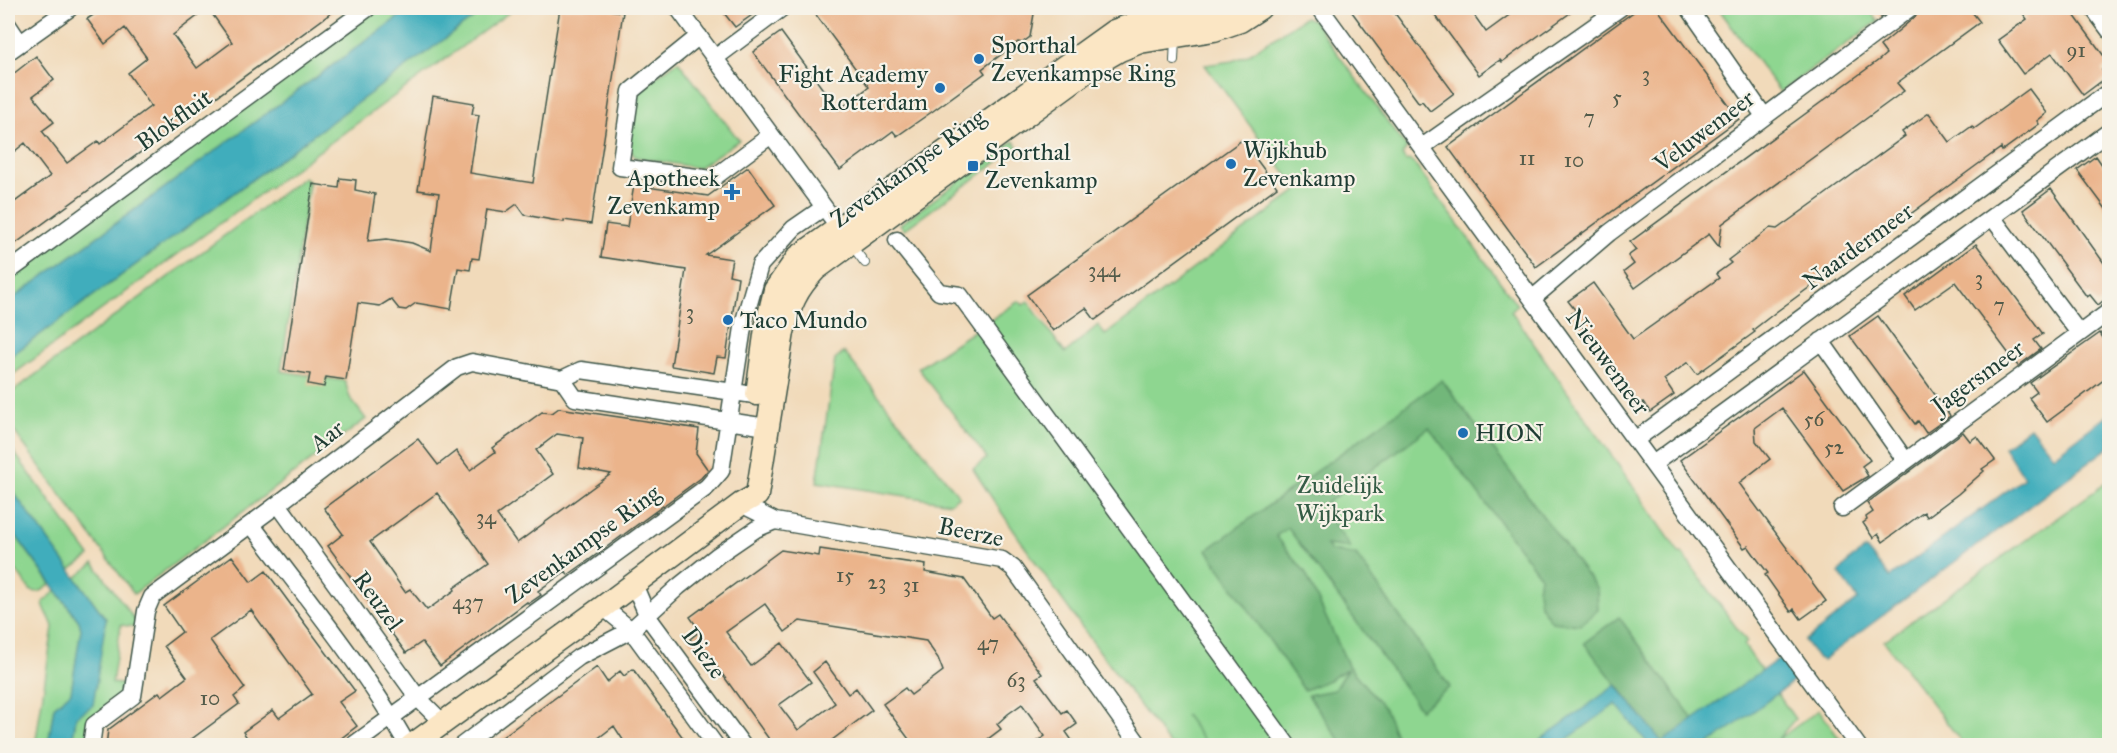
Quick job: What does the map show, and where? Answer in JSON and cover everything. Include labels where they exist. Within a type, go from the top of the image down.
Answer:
[{"type":"main road","name":"Zevenkampse Ring","points":[[741,504],[765,397],[766,328],[775,290],[798,257],[844,235],[1114,31],[1139,22],[1173,21],[1226,8]]},
{"type":"main road","name":"Zevenkampse Ring","points":[[1173,21],[1214,30],[1240,21],[1260,8]]},
{"type":"main road","points":[[409,746],[603,607],[741,504]]},
{"type":"street","points":[[8,25],[14,48],[70,8]]},
{"type":"street","name":"Blokfluit","points":[[8,272],[368,8]]},
{"type":"street","points":[[678,8],[844,235]]},
{"type":"street","points":[[715,58],[782,8]]},
{"type":"street","name":"Nieuwemeer","points":[[1320,8],[1858,746]]},
{"type":"street","points":[[1422,147],[1620,8]]},
{"type":"street","points":[[1689,8],[1764,116]]},
{"type":"street","name":"Veluwemeer","points":[[1532,299],[1609,233],[1910,8]]},
{"type":"street","points":[[2093,8],[2109,31]]},
{"type":"street","points":[[699,36],[631,91],[620,167],[712,179],[771,135]]},
{"type":"street","name":"Naardermeer","points":[[1635,440],[2109,91]]},
{"type":"street","points":[[1653,464],[2109,131]]},
{"type":"street","name":"Zevenkampse Ring","points":[[352,746],[707,487],[721,471],[744,321],[760,265],[794,228],[823,208]]},
{"type":"street","points":[[1992,217],[2079,333]]},
{"type":"street","points":[[897,240],[939,292],[960,295],[1288,746]]},
{"type":"street","name":"Jagersmeer","points":[[1842,508],[2109,311]]},
{"type":"street","points":[[1821,341],[1905,460]]},
{"type":"street","name":"Aar","points":[[91,746],[94,725],[133,696],[146,611],[152,597],[457,367],[472,362],[562,379],[581,370],[765,397]]},
{"type":"street","points":[[562,379],[575,398],[760,426]]},
{"type":"street","name":"Reuzel","points":[[278,504],[418,698],[442,723]]},
{"type":"street","name":"Beerze","points":[[741,504],[775,521],[1002,560],[1013,568],[1140,746]]},
{"type":"street","points":[[461,746],[579,657],[631,630],[648,617],[678,587],[718,555],[756,529],[775,521]]},
{"type":"street","points":[[251,524],[326,624],[392,717],[409,746]]},
{"type":"street","name":"Dieze","points":[[634,584],[648,617],[742,746]]},
{"type":"street","name":"Dieze","points":[[603,607],[631,630],[716,746]]},
{"type":"lane","points":[[1173,21],[1174,61]]},
{"type":"lane","points":[[844,235],[864,263]]},
{"type":"green space","points":[[377,8],[411,8],[8,302],[8,278]]},
{"type":"green space","points":[[487,8],[515,8],[8,378],[8,358]]},
{"type":"green space","points":[[1718,8],[1868,8],[1878,21],[1780,92]]},
{"type":"green space","name":"Zuidelijk Wijkpark","points":[[1305,17],[1313,20],[1407,148],[1402,155],[1406,161],[1409,160],[1415,165],[1517,305],[1511,311],[1680,554],[1682,553],[1747,642],[1744,645],[1795,719],[1777,740],[1819,710],[1844,745],[1208,746],[1185,715],[1207,745],[1170,745],[1093,643],[973,469],[987,458],[918,368],[1019,301],[1023,305],[1028,301],[1065,353],[1098,325],[1105,335],[1298,190],[1205,65],[1232,61],[1246,56]]},
{"type":"green space","points":[[678,61],[739,140],[698,168],[635,157],[627,144],[636,91]]},
{"type":"green space","points":[[1014,141],[1018,147],[904,230],[900,224]]},
{"type":"green space","points":[[304,177],[309,183],[281,371],[345,381],[350,398],[366,419],[134,594],[8,423],[8,395]]},
{"type":"green space","points":[[844,352],[959,496],[950,503],[817,482],[835,360]]},
{"type":"green space","points":[[1442,380],[1597,589],[1598,610],[1580,625],[1552,622],[1540,605],[1538,590],[1540,576],[1429,428],[1324,505],[1328,516],[1351,548],[1326,545],[1331,551],[1356,555],[1450,687],[1420,709],[1288,528],[1276,536],[1305,572],[1349,667],[1385,709],[1400,745],[1343,745],[1308,695],[1334,690],[1347,669],[1329,680],[1304,690],[1207,550]]},
{"type":"green space","points":[[8,444],[90,556],[70,570],[8,485]]},
{"type":"green space","points":[[2109,481],[2109,745],[1964,745],[1884,641]]},
{"type":"green space","points":[[8,525],[51,584],[41,591],[30,590],[8,559]]},
{"type":"green space","points":[[94,563],[137,623],[136,627],[121,625],[112,683],[129,685],[128,691],[84,745],[72,746],[76,717],[106,619],[76,578]]},
{"type":"green space","points":[[56,591],[79,621],[81,629],[71,693],[54,707],[48,745],[35,746],[53,627],[43,602]]},
{"type":"green space","points":[[1619,617],[1694,720],[1662,743],[1584,643]]},
{"type":"water","points":[[411,8],[487,8],[8,358],[8,302]]},
{"type":"water","points":[[2109,414],[2109,447],[1823,660],[1817,658],[1805,641],[1858,599],[1839,573],[1851,559],[1866,549],[1890,577],[2024,478],[2004,447],[2030,427],[2053,456]]},
{"type":"water","points":[[8,485],[106,619],[93,705],[76,717],[72,745],[48,745],[54,707],[71,692],[81,629],[79,621],[8,525]]},
{"type":"water","points":[[1781,657],[1794,674],[1794,681],[1708,745],[1649,745],[1616,704],[1559,745],[1533,745],[1616,685],[1662,742]]},
{"type":"building","points":[[104,8],[208,8],[338,8],[8,249],[8,207],[50,176],[25,143],[15,151],[8,140],[8,78],[36,56],[54,80],[33,96],[54,122],[42,131],[67,163],[98,141],[100,144],[151,106],[128,73],[147,58],[125,28],[105,44],[87,19]],"holes":[[[208,8],[232,42],[197,68],[173,35]]]},
{"type":"building","points":[[560,8],[595,8],[623,12],[591,224],[525,215],[517,204],[506,212],[487,209],[479,259],[472,258],[470,270],[458,268],[451,309],[416,303],[406,310],[399,309],[391,299],[380,306],[358,303],[346,380],[326,377],[324,387],[308,384],[310,374],[284,370],[313,184],[339,188],[340,178],[356,180],[355,190],[375,194],[368,241],[387,239],[412,243],[431,251],[439,193],[418,190],[433,96],[474,103],[472,114],[479,115],[470,173],[533,183]]},
{"type":"building","points":[[720,8],[762,8],[735,27]]},
{"type":"building","points":[[811,8],[1035,8],[1030,37],[1022,43],[1018,42],[982,69],[985,73],[933,111],[897,136],[893,131],[840,170],[753,52],[781,32],[838,110],[869,87]]},
{"type":"building","points":[[1349,8],[1391,8],[1454,93],[1430,111],[1422,101],[1419,103]]},
{"type":"building","points":[[1430,8],[1469,8],[1486,32],[1519,8],[1577,8],[1502,62],[1500,60],[1479,75]]},
{"type":"building","points":[[1639,8],[1657,8],[1739,119],[1536,267],[1448,147]]},
{"type":"building","points":[[1874,8],[1893,8],[1881,17]]},
{"type":"building","points":[[1920,8],[1969,8],[1980,22],[1897,83],[1904,91],[1722,224],[1719,247],[1709,234],[1635,288],[1624,272],[1634,264],[1628,256],[1636,250],[1630,242],[1879,60],[1886,54],[1880,46],[1916,16]]},
{"type":"building","points":[[2019,8],[2069,8],[2109,63],[2102,70],[2107,77],[2083,95],[2052,53],[2023,74],[1998,40],[2027,19]]},
{"type":"building","points":[[2029,89],[2047,113],[2037,121],[2039,124],[2002,151],[2001,148],[1890,229],[1888,225],[1861,245],[1863,248],[1697,374],[1688,362],[1664,380],[1674,395],[1650,412],[1643,402],[1639,404],[1572,313],[1576,311],[1568,301],[1593,283],[1633,339],[1719,278],[1716,274],[1731,263],[1728,260],[1770,228],[1777,229],[1823,196],[1905,136],[1902,132],[1929,113],[1950,142],[1972,126],[1974,129]]},
{"type":"building","points":[[1242,140],[1277,187],[1095,320],[1086,308],[1053,331],[1027,295]]},
{"type":"building","points":[[2096,156],[2109,175],[2109,213],[2077,170]]},
{"type":"building","points":[[748,167],[775,205],[706,255],[732,259],[729,275],[738,277],[726,358],[717,357],[714,373],[671,366],[686,270],[601,257],[606,224],[627,227],[634,185],[708,196]]},
{"type":"building","points":[[2051,189],[2109,270],[2109,296],[2098,305],[2090,295],[2087,297],[2023,210]]},
{"type":"building","points":[[1976,244],[2043,334],[2034,340],[2041,349],[2018,366],[1955,282],[1915,310],[1905,296]]},
{"type":"building","points":[[1878,316],[1950,416],[1926,433],[1918,421],[1915,424],[1850,336]]},
{"type":"building","points":[[2100,333],[2109,347],[2109,376],[2047,422],[2029,398],[2037,392],[2030,383]]},
{"type":"building","points":[[1804,370],[1870,460],[1862,466],[1868,476],[1843,491],[1782,408],[1755,428],[1756,441],[1770,459],[1739,483],[1826,601],[1801,619],[1794,609],[1791,612],[1765,575],[1768,573],[1748,546],[1744,548],[1680,460]]},
{"type":"building","points":[[559,408],[699,429],[696,453],[708,470],[701,478],[568,575],[566,571],[538,591],[541,595],[528,604],[527,602],[440,666],[422,642],[406,653],[328,546],[343,534],[324,508],[418,439],[438,465],[456,451],[470,470],[495,452],[492,448],[542,412],[552,413]],"holes":[[[557,434],[583,438],[579,468],[611,474],[517,543],[497,515],[553,474],[536,450]],[[437,493],[488,564],[427,610],[410,589],[405,592],[370,542]]]},
{"type":"building","points":[[1963,432],[1970,441],[1977,436],[1995,460],[1982,469],[1984,471],[1958,494],[1927,517],[1924,512],[1883,542],[1878,534],[1873,538],[1863,523],[1867,520],[1866,517],[1873,512],[1867,503]]},
{"type":"building","points":[[820,549],[926,565],[925,572],[964,579],[992,618],[998,614],[1042,674],[1036,678],[1062,713],[1067,710],[1077,724],[1066,732],[1076,746],[1031,746],[1045,736],[1022,704],[997,724],[1001,729],[988,739],[993,746],[914,746],[883,704],[905,688],[911,695],[943,671],[938,658],[926,641],[800,621],[785,632],[765,604],[726,632],[751,666],[782,643],[811,682],[779,705],[798,730],[835,703],[813,672],[825,662],[848,694],[856,688],[872,710],[824,746],[774,746],[704,649],[700,653],[690,639],[700,631],[690,617],[781,550],[819,556]]},
{"type":"building","points":[[232,556],[251,582],[266,571],[355,691],[339,702],[357,726],[331,746],[253,746],[243,732],[273,710],[279,718],[312,694],[251,610],[210,640],[245,688],[234,697],[239,704],[182,746],[106,746],[108,730],[159,692],[162,696],[187,677],[164,646],[182,632],[164,606]]},
{"type":"building","points":[[597,667],[607,682],[620,671],[624,676],[633,669],[689,746],[627,746],[614,726],[588,746],[490,746]]},
{"type":"place","name":"Sporthal Zevenkampse Ring","points":[[979,59]]},
{"type":"place","name":"Fight Academy Rotterdam","points":[[940,88]]},
{"type":"place","name":"Wijkhub Zevenkamp","points":[[1231,164]]},
{"type":"place","name":"Sporthal Zevenkamp","points":[[973,166]]},
{"type":"place","name":"Apotheek Zevenkamp","points":[[732,192]]},
{"type":"place","name":"Taco Mundo","points":[[728,320]]},
{"type":"place","name":"HION","points":[[1463,433]]}]
